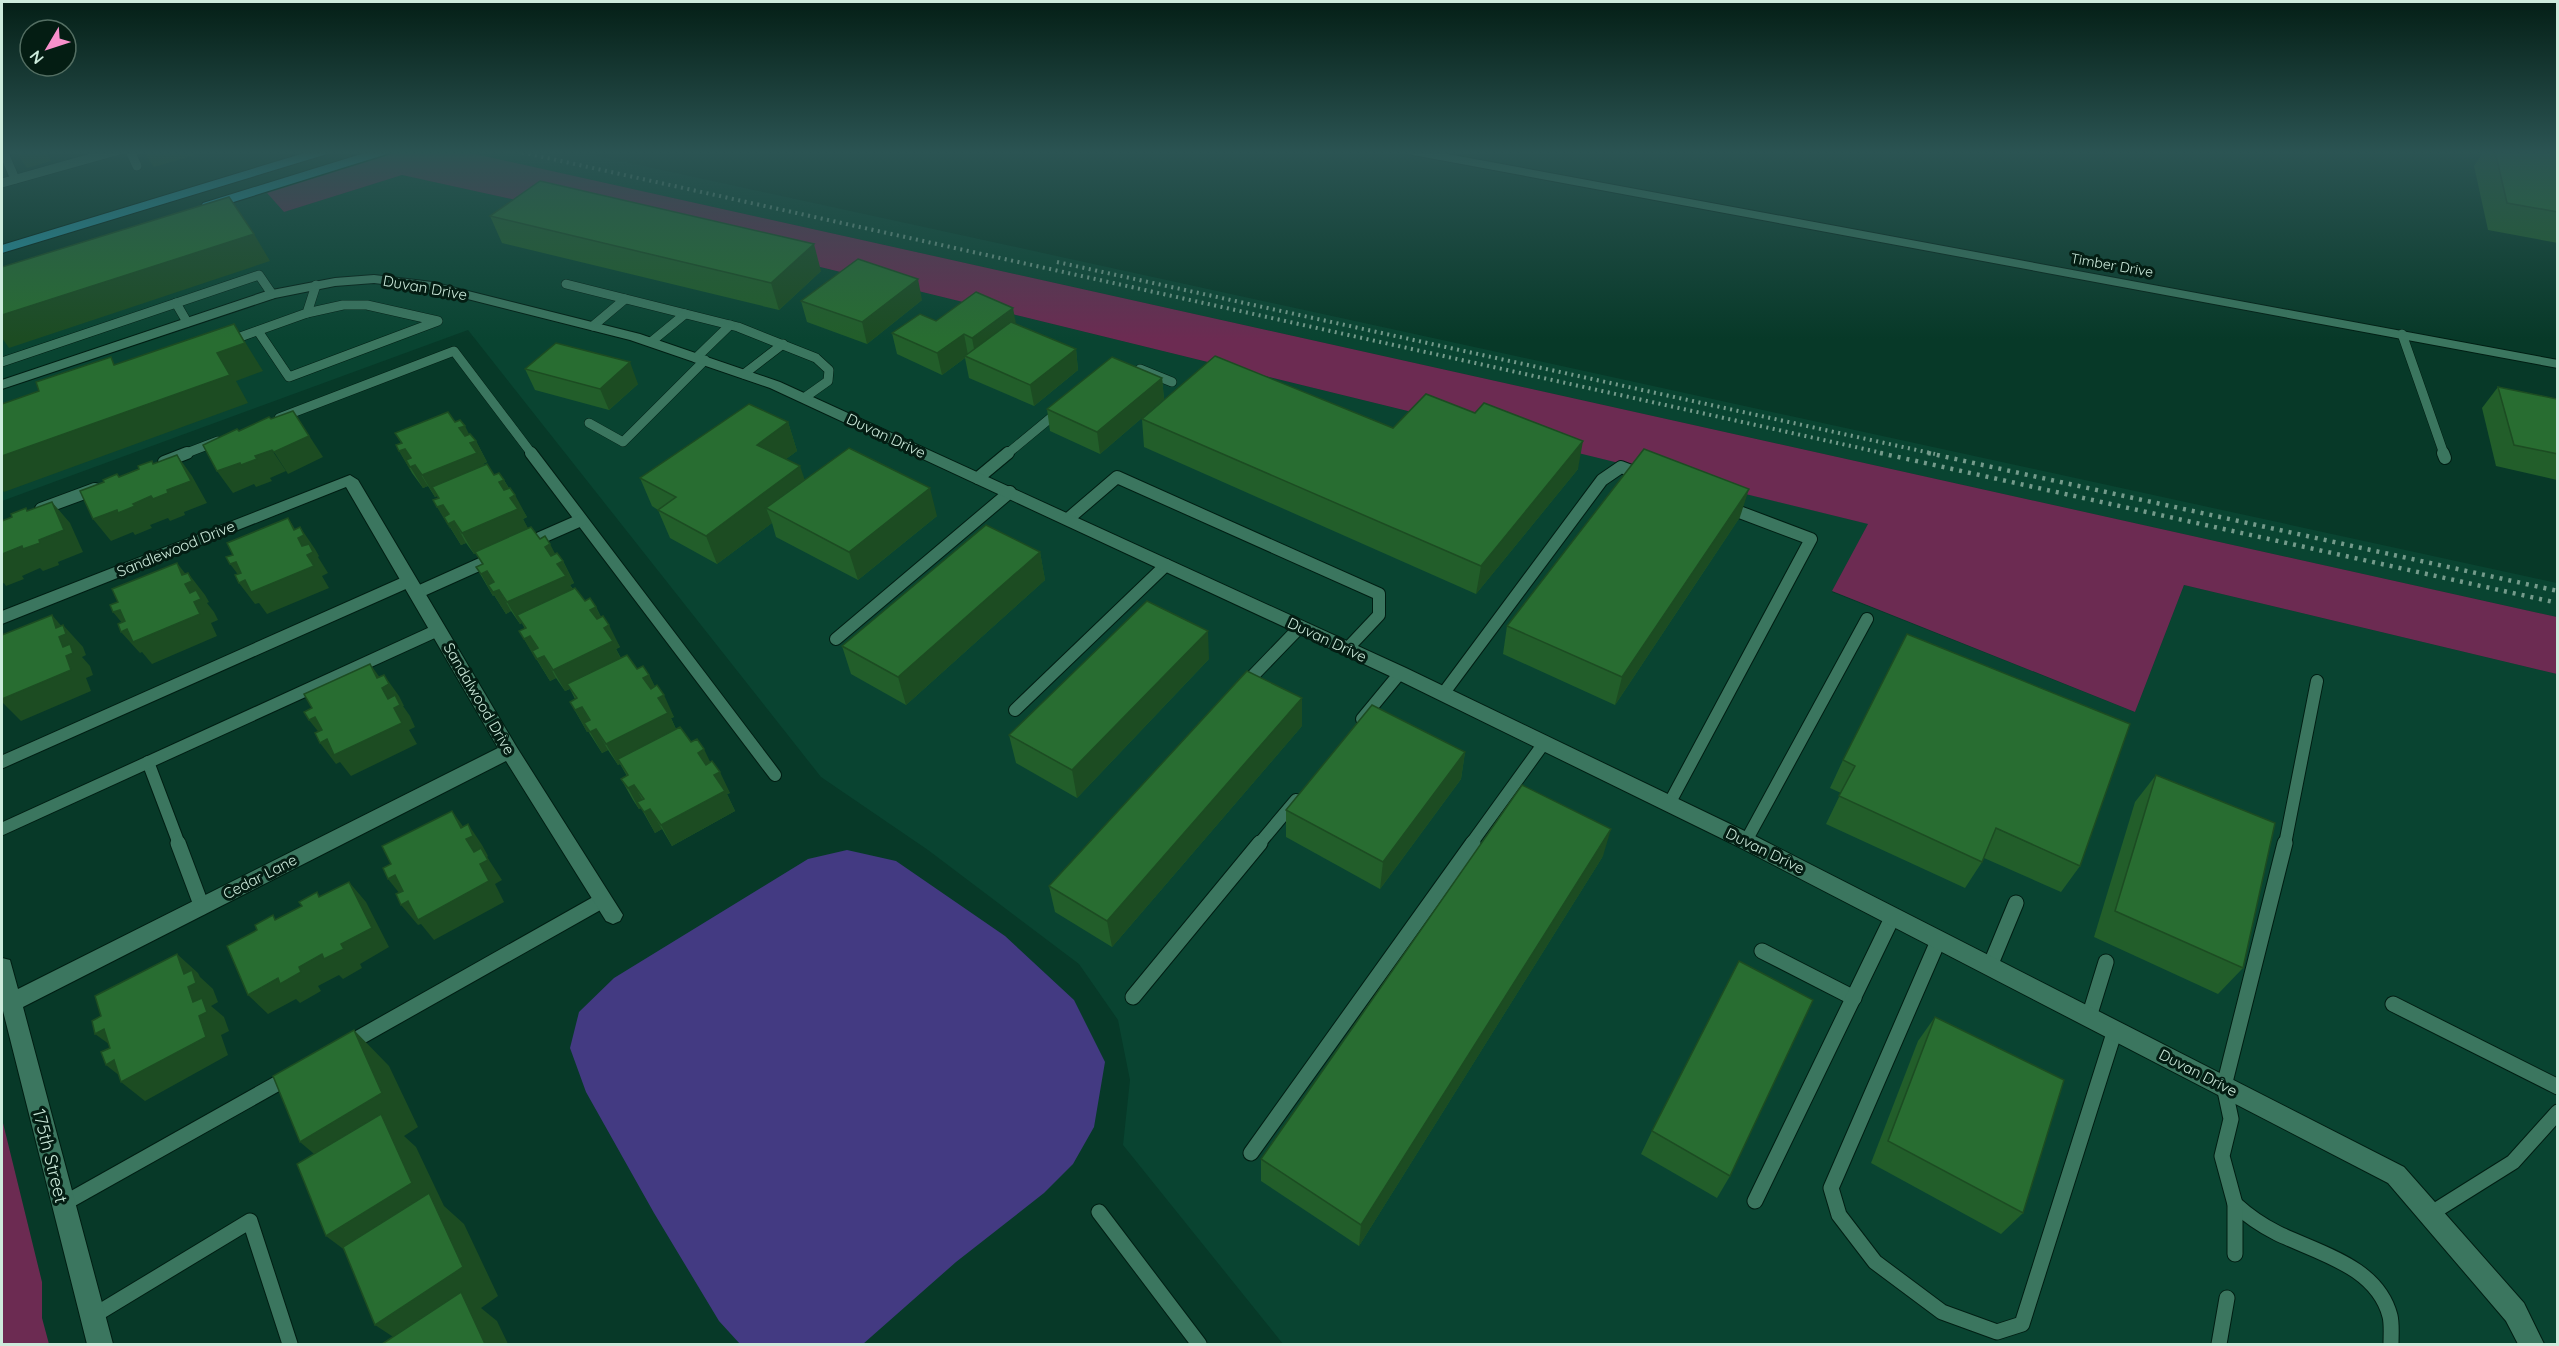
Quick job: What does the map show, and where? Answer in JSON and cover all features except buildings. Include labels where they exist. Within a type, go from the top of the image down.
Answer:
[{"type":"main road","points":[[2,249],[117,214]]},
{"type":"street","name":"Timber Drive","points":[[1752,214],[2558,364]]},
{"type":"street","name":"Duvan Drive","points":[[2,385],[272,294],[316,285],[374,279],[432,286],[593,326],[651,342],[744,374],[804,398],[1400,673],[1746,841],[2396,1175],[2515,1312],[2531,1344]]},
{"type":"street","name":"Sandalwood Drive","points":[[350,480],[509,752],[608,907]]},
{"type":"street","name":"Sandlewood Drive","points":[[2,618],[350,480]]},
{"type":"street","name":"Cedar Lane","points":[[11,1003],[509,752]]},
{"type":"street","name":"175th Street","points":[[2,967],[100,1344]]},
{"type":"lane","points":[[2,362],[259,275],[272,294]]},
{"type":"lane","points":[[566,284],[730,325],[816,358],[829,370],[828,381],[804,398]]},
{"type":"lane","points":[[307,314],[316,285]]},
{"type":"lane","points":[[593,326],[625,299]]},
{"type":"lane","points":[[176,303],[187,322]]},
{"type":"lane","points":[[213,347],[258,331],[307,314],[343,305],[367,305],[438,321],[289,377],[258,331]]},
{"type":"lane","points":[[651,342],[685,314]]},
{"type":"lane","points":[[589,423],[624,442],[730,325]]},
{"type":"lane","points":[[2402,334],[2445,458]]},
{"type":"lane","points":[[744,374],[783,344]]},
{"type":"lane","points":[[266,423],[454,351],[775,775]]},
{"type":"lane","points":[[1133,366],[1172,382]]},
{"type":"lane","points":[[978,478],[1070,403]]},
{"type":"lane","points":[[156,465],[233,436]]},
{"type":"lane","points":[[1443,694],[1602,480],[1621,467],[1655,480]]},
{"type":"lane","points":[[1068,519],[1117,477],[1379,594],[1379,615],[1347,650]]},
{"type":"lane","points":[[35,512],[101,486]]},
{"type":"lane","points":[[836,639],[1010,492]]},
{"type":"lane","points":[[1669,804],[1811,539],[1711,501]]},
{"type":"lane","points":[[2,762],[412,587],[581,520]]},
{"type":"lane","points":[[1015,710],[1166,565]]},
{"type":"lane","points":[[1746,841],[1867,619]]},
{"type":"lane","points":[[1237,692],[1300,627]]},
{"type":"lane","points":[[2,829],[438,630]]},
{"type":"lane","points":[[1351,733],[1400,673]]},
{"type":"lane","points":[[2235,1254],[2235,1204],[2222,1156],[2231,1119],[2224,1086],[2278,879],[2308,744],[2318,681]]},
{"type":"lane","points":[[1251,1153],[1544,743]]},
{"type":"lane","points":[[148,762],[202,907]]},
{"type":"lane","points":[[1133,997],[1307,786]]},
{"type":"lane","points":[[1990,966],[2016,903]]},
{"type":"lane","points":[[333,1052],[608,907]]},
{"type":"lane","points":[[1755,1201],[1893,916]]},
{"type":"lane","points":[[1939,939],[1831,1188],[1839,1215],[1875,1262],[1942,1311],[1997,1332],[2022,1324],[2115,1030]]},
{"type":"lane","points":[[1762,951],[1854,998]]},
{"type":"lane","points":[[2089,1017],[2106,962]]},
{"type":"lane","points":[[2393,1004],[2558,1087]]},
{"type":"lane","points":[[63,1204],[302,1070]]},
{"type":"lane","points":[[2430,1214],[2513,1162],[2558,1112]]},
{"type":"lane","points":[[2235,1204],[2257,1222],[2347,1264],[2380,1291],[2394,1327],[2391,1344]]},
{"type":"lane","points":[[1099,1212],[1199,1344]]},
{"type":"lane","points":[[93,1316],[250,1221],[290,1344]]},
{"type":"lane","points":[[2219,1344],[2227,1298]]},
{"type":"shaded area","points":[[200,214],[579,214],[812,265],[1869,524],[1832,592],[2135,712],[2184,585],[2557,674],[2557,1344],[1283,1344],[1123,1145],[1130,1080],[1118,1020],[1079,964],[928,850],[821,777],[468,330],[2,501],[2,275]]},
{"type":"shaded area","points":[[579,214],[744,214],[2557,617],[2557,674],[2184,585],[2135,712],[1832,591],[1868,524],[812,265]]},
{"type":"shaded area","points":[[744,214],[863,214],[2557,583],[2557,617]]},
{"type":"shaded area","points":[[847,850],[896,861],[1005,936],[1074,1000],[1105,1062],[1094,1127],[1073,1164],[1044,1193],[956,1262],[863,1344],[740,1344],[719,1321],[654,1213],[586,1092],[570,1048],[579,1012],[614,978],[808,859]]},
{"type":"shaded area","points":[[2,1119],[42,1282],[42,1318],[49,1344],[2,1344]]},
{"type":"railway","points":[[800,214],[1887,454]]},
{"type":"railway","points":[[1057,262],[1935,454]]},
{"type":"railway","points":[[1880,453],[2558,603]]},
{"type":"railway","points":[[1928,453],[2558,591]]}]
